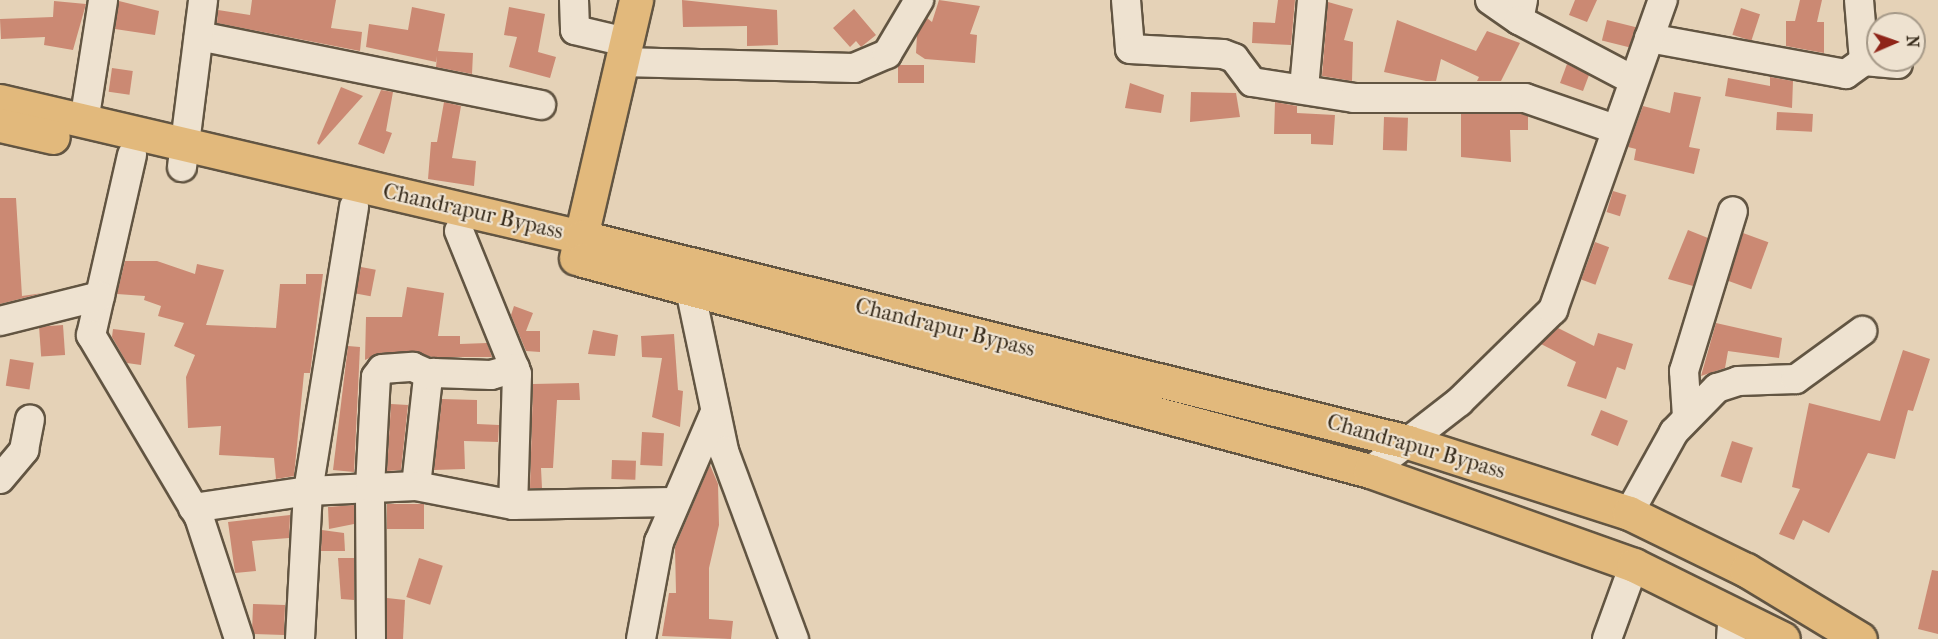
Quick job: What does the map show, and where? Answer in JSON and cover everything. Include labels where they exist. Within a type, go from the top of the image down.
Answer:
[{"type":"main road","points":[[579,248],[636,0]]},
{"type":"main road","name":"Chandrapur Bypass","points":[[0,101],[84,122],[184,157],[354,207],[459,231],[579,248],[690,289],[1370,471],[1634,565],[1732,626],[1783,639]]},
{"type":"main road","name":"Chandrapur Bypass","points":[[0,125],[132,155],[184,157],[1408,442],[1629,513],[1746,570],[1860,639]]},
{"type":"street","points":[[84,122],[103,0]]},
{"type":"street","points":[[184,157],[203,0]]},
{"type":"street","points":[[572,0],[575,30],[624,52],[854,68],[887,54],[919,0]]},
{"type":"street","points":[[1126,0],[1130,49],[1223,54],[1233,58],[1252,82],[1304,87],[1354,98],[1525,98],[1615,129]]},
{"type":"street","points":[[1304,87],[1312,0]]},
{"type":"street","points":[[1490,0],[1521,10],[1633,80]]},
{"type":"street","points":[[1370,471],[1459,402],[1553,310],[1615,129],[1663,0]]},
{"type":"street","points":[[1649,38],[1846,74],[1864,61],[1859,0]]},
{"type":"street","points":[[199,36],[541,105]]},
{"type":"street","points":[[132,155],[92,335],[193,508],[239,639]]},
{"type":"street","points":[[300,639],[308,491],[354,207]]},
{"type":"street","points":[[1687,417],[1684,371],[1733,211]]},
{"type":"street","points":[[459,231],[515,368],[513,505]]},
{"type":"street","points":[[690,289],[724,451],[794,639]]},
{"type":"street","points":[[0,321],[100,296]]},
{"type":"street","points":[[1629,513],[1687,417],[1726,383],[1782,381],[1810,373],[1862,331]]},
{"type":"street","points":[[371,639],[370,488],[379,371],[413,368],[431,375],[492,375],[515,368]]},
{"type":"street","points":[[416,486],[431,375]]},
{"type":"street","points":[[641,639],[656,552],[672,502],[715,412]]},
{"type":"street","points":[[0,479],[24,450],[30,420]]},
{"type":"street","points":[[193,508],[308,491],[416,486],[513,505],[672,502]]},
{"type":"street","points":[[1607,639],[1634,565]]},
{"type":"building","points":[[252,0],[336,0],[331,28],[362,32],[360,51],[217,23],[218,10],[250,15]]},
{"type":"building","points":[[682,0],[777,10],[778,45],[747,46],[747,26],[683,27]]},
{"type":"building","points":[[939,0],[980,6],[970,34],[977,35],[975,63],[925,59],[916,53],[917,35],[927,18],[932,22]]},
{"type":"building","points":[[1278,0],[1295,0],[1291,45],[1252,43],[1253,22],[1275,23]]},
{"type":"building","points":[[1575,0],[1597,0],[1587,22],[1569,15]]},
{"type":"building","points":[[1800,0],[1822,0],[1817,22],[1824,22],[1824,53],[1786,46],[1786,21],[1795,21]]},
{"type":"building","points":[[54,1],[86,4],[73,50],[44,45],[45,37],[1,39],[0,19],[53,17]]},
{"type":"building","points":[[119,1],[159,11],[155,35],[115,29]]},
{"type":"building","points":[[1328,2],[1353,9],[1344,40],[1353,42],[1352,81],[1322,76]]},
{"type":"building","points":[[412,7],[445,14],[438,51],[473,53],[472,74],[436,67],[437,56],[436,62],[366,47],[369,24],[408,30]]},
{"type":"building","points":[[509,7],[545,14],[538,52],[556,57],[550,78],[509,67],[517,37],[504,35]]},
{"type":"building","points":[[1741,8],[1760,14],[1751,41],[1732,35]]},
{"type":"building","points":[[854,9],[876,35],[861,47],[856,41],[850,47],[833,28]]},
{"type":"building","points":[[1397,20],[1476,51],[1487,31],[1520,43],[1501,81],[1477,81],[1479,77],[1441,59],[1436,81],[1426,81],[1384,72]]},
{"type":"building","points":[[1607,20],[1636,27],[1631,48],[1602,40]]},
{"type":"building","points":[[1567,64],[1589,75],[1583,91],[1560,83]]},
{"type":"building","points":[[898,65],[924,65],[924,83],[898,83]]},
{"type":"building","points":[[112,68],[133,71],[129,95],[109,92]]},
{"type":"building","points":[[1770,77],[1793,81],[1792,108],[1725,96],[1728,78],[1770,86]]},
{"type":"building","points":[[1130,83],[1164,95],[1161,113],[1125,108]]},
{"type":"building","points":[[341,87],[363,96],[319,145],[317,143]]},
{"type":"building","points":[[381,90],[393,92],[386,131],[392,133],[384,154],[358,144]]},
{"type":"building","points":[[1191,92],[1236,93],[1240,117],[1190,122]]},
{"type":"building","points":[[1674,92],[1701,97],[1689,147],[1700,149],[1694,174],[1634,160],[1636,149],[1628,147],[1643,106],[1670,113]]},
{"type":"building","points":[[444,102],[461,106],[452,158],[476,161],[474,186],[428,179],[431,142],[437,142]]},
{"type":"building","points":[[1275,102],[1297,106],[1297,113],[1335,115],[1333,145],[1311,144],[1311,134],[1274,134]]},
{"type":"building","points":[[1777,112],[1813,114],[1812,132],[1776,130]]},
{"type":"building","points":[[1461,114],[1522,114],[1528,116],[1528,130],[1510,130],[1511,162],[1461,157]]},
{"type":"building","points":[[1384,117],[1408,118],[1407,151],[1383,150]]},
{"type":"building","points":[[1613,191],[1626,195],[1620,216],[1607,212]]},
{"type":"building","points":[[0,198],[16,198],[22,296],[43,293],[0,304]]},
{"type":"building","points":[[1688,230],[1708,238],[1693,286],[1668,279]]},
{"type":"building","points":[[1743,233],[1768,242],[1751,289],[1726,280]]},
{"type":"building","points":[[1595,242],[1609,247],[1595,285],[1581,280]]},
{"type":"building","points":[[125,261],[157,261],[195,274],[197,264],[224,270],[206,325],[276,328],[280,284],[306,284],[306,274],[323,274],[310,373],[304,373],[294,476],[276,479],[274,458],[219,455],[221,426],[188,428],[186,377],[195,355],[174,346],[184,323],[158,316],[161,306],[144,300],[145,296],[117,294]]},
{"type":"building","points":[[361,267],[376,270],[371,296],[356,294]]},
{"type":"building","points":[[407,287],[444,293],[438,336],[460,336],[460,344],[487,343],[492,357],[432,357],[412,351],[380,353],[365,360],[366,317],[402,317]]},
{"type":"building","points":[[514,306],[533,313],[526,331],[540,331],[540,352],[526,351],[511,315]]},
{"type":"building","points":[[1716,323],[1782,338],[1779,358],[1728,351],[1725,368],[1701,376]]},
{"type":"building","points":[[63,325],[65,355],[41,357],[39,327]]},
{"type":"building","points":[[1558,328],[1594,346],[1598,333],[1633,344],[1625,370],[1617,367],[1606,399],[1567,386],[1576,362],[1541,344]]},
{"type":"building","points":[[113,329],[145,333],[141,365],[127,363],[112,337]]},
{"type":"building","points":[[593,330],[618,335],[615,356],[588,354]]},
{"type":"building","points":[[674,334],[678,390],[683,391],[680,427],[652,417],[662,358],[642,357],[641,336]]},
{"type":"building","points":[[348,346],[360,347],[354,472],[333,470]]},
{"type":"building","points":[[1903,350],[1930,359],[1913,411],[1908,410],[1895,459],[1868,453],[1829,533],[1803,520],[1794,540],[1779,534],[1800,489],[1792,487],[1809,403],[1880,421]]},
{"type":"building","points":[[10,359],[34,363],[29,389],[6,386]]},
{"type":"building","points":[[579,383],[580,400],[557,400],[553,468],[541,468],[542,488],[530,488],[533,384]]},
{"type":"building","points":[[442,399],[477,400],[477,424],[499,425],[498,442],[464,441],[465,469],[434,470]]},
{"type":"building","points":[[391,404],[408,405],[401,470],[387,471]]},
{"type":"building","points":[[1601,410],[1628,421],[1618,446],[1591,435]]},
{"type":"building","points":[[642,432],[664,433],[662,466],[640,465]]},
{"type":"building","points":[[1732,441],[1753,448],[1741,483],[1721,476]]},
{"type":"building","points":[[612,460],[636,461],[635,480],[611,479]]},
{"type":"building","points":[[710,465],[718,484],[719,525],[709,568],[709,619],[733,621],[731,639],[662,636],[669,593],[676,593],[675,547]]},
{"type":"building","points":[[387,504],[424,504],[424,529],[387,529]]},
{"type":"building","points":[[354,505],[354,524],[329,529],[328,507]]},
{"type":"building","points":[[290,515],[289,538],[252,541],[256,571],[235,573],[228,522]]},
{"type":"building","points":[[322,530],[344,533],[345,551],[321,551]]},
{"type":"building","points":[[338,558],[354,558],[354,600],[341,599]]},
{"type":"building","points":[[419,558],[443,566],[430,605],[406,597]]},
{"type":"building","points":[[1932,570],[1938,571],[1938,634],[1918,629]]},
{"type":"building","points":[[387,598],[405,600],[403,639],[387,639]]},
{"type":"building","points":[[253,604],[285,605],[284,635],[252,634]]}]
